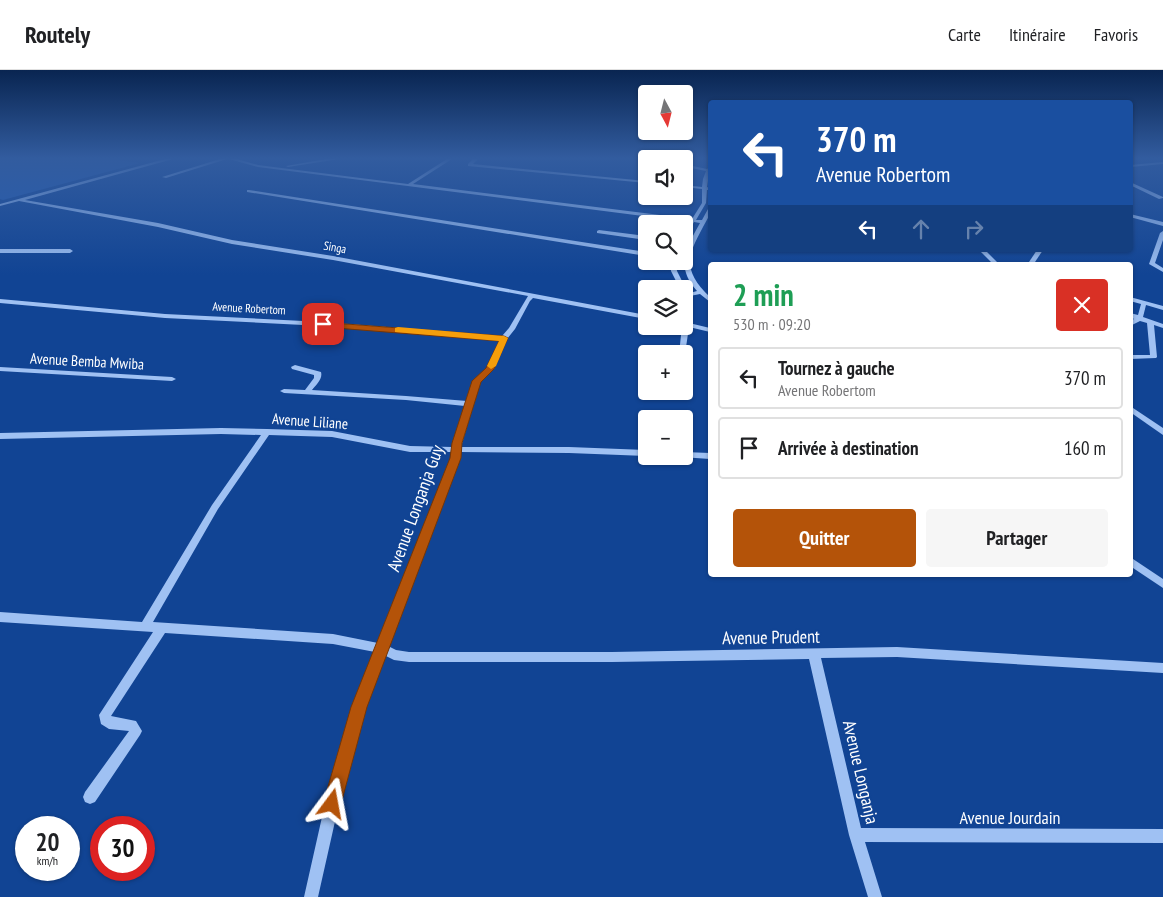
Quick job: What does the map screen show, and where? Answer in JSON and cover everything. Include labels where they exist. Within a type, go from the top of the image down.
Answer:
[{"type":"street","points":[[0,205],[28,198]]},
{"type":"street","points":[[291,198],[638,253]]},
{"type":"street","points":[[511,198],[652,215]]},
{"type":"street","points":[[704,222],[693,220],[705,198]]},
{"type":"street","name":"Singa","points":[[19,200],[158,225],[258,247],[334,258],[638,315]]},
{"type":"street","points":[[693,241],[708,214]]},
{"type":"street","points":[[1133,216],[1163,224]]},
{"type":"street","points":[[1149,220],[1163,218]]},
{"type":"street","points":[[599,232],[638,237]]},
{"type":"street","points":[[1163,233],[1152,264],[1163,270]]},
{"type":"street","points":[[0,251],[70,252]]},
{"type":"street","points":[[984,252],[994,262]]},
{"type":"street","points":[[688,270],[700,292],[708,298]]},
{"type":"street","points":[[693,292],[700,292]]},
{"type":"street","points":[[504,338],[510,333],[520,311],[532,295]]},
{"type":"street","points":[[1133,300],[1163,308]]},
{"type":"street","name":"Avenue Robertom","points":[[0,301],[165,316],[305,323],[504,338]]},
{"type":"street","points":[[1133,322],[1140,318],[1144,303]]},
{"type":"street","points":[[1133,316],[1163,326]]},
{"type":"street","points":[[1133,357],[1154,357],[1155,355],[1150,322]]},
{"type":"street","points":[[693,326],[708,330]]},
{"type":"street","name":"Avenue Longanja Guy","points":[[311,897],[336,786],[359,707],[457,449],[457,443],[476,381],[490,369],[504,338]]},
{"type":"street","points":[[295,367],[318,374],[318,378],[308,391]]},
{"type":"street","name":"Avenue Bemba Mwiba","points":[[0,369],[172,379]]},
{"type":"street","points":[[284,391],[308,391],[469,404]]},
{"type":"street","points":[[1133,410],[1163,432]]},
{"type":"street","name":"Avenue Liliane","points":[[0,436],[122,432],[267,432],[332,434],[410,449],[569,450],[638,453]]},
{"type":"street","points":[[145,627],[215,507],[267,432]]},
{"type":"street","points":[[693,455],[708,456]]},
{"type":"street","points":[[1133,563],[1163,584]]},
{"type":"street","name":"Avenue Prudent","points":[[0,617],[324,638],[382,648],[394,655],[410,657],[554,658],[897,652],[1163,668]]},
{"type":"street","points":[[90,797],[136,731],[132,725],[109,723],[105,720],[105,715],[162,628]]},
{"type":"street","name":"Avenue Longanja","points":[[814,654],[856,835],[875,897]]},
{"type":"street","name":"Avenue Jourdain","points":[[856,835],[1163,836]]},
{"type":"shaded area","points":[[0,198],[12,198],[3,200]]},
{"type":"slow traffic","points":[[398,330],[504,338],[491,366]]},
{"type":"route","points":[[323,324],[504,338],[490,369],[476,381],[457,443],[455,458],[359,707],[332,804]]}]
